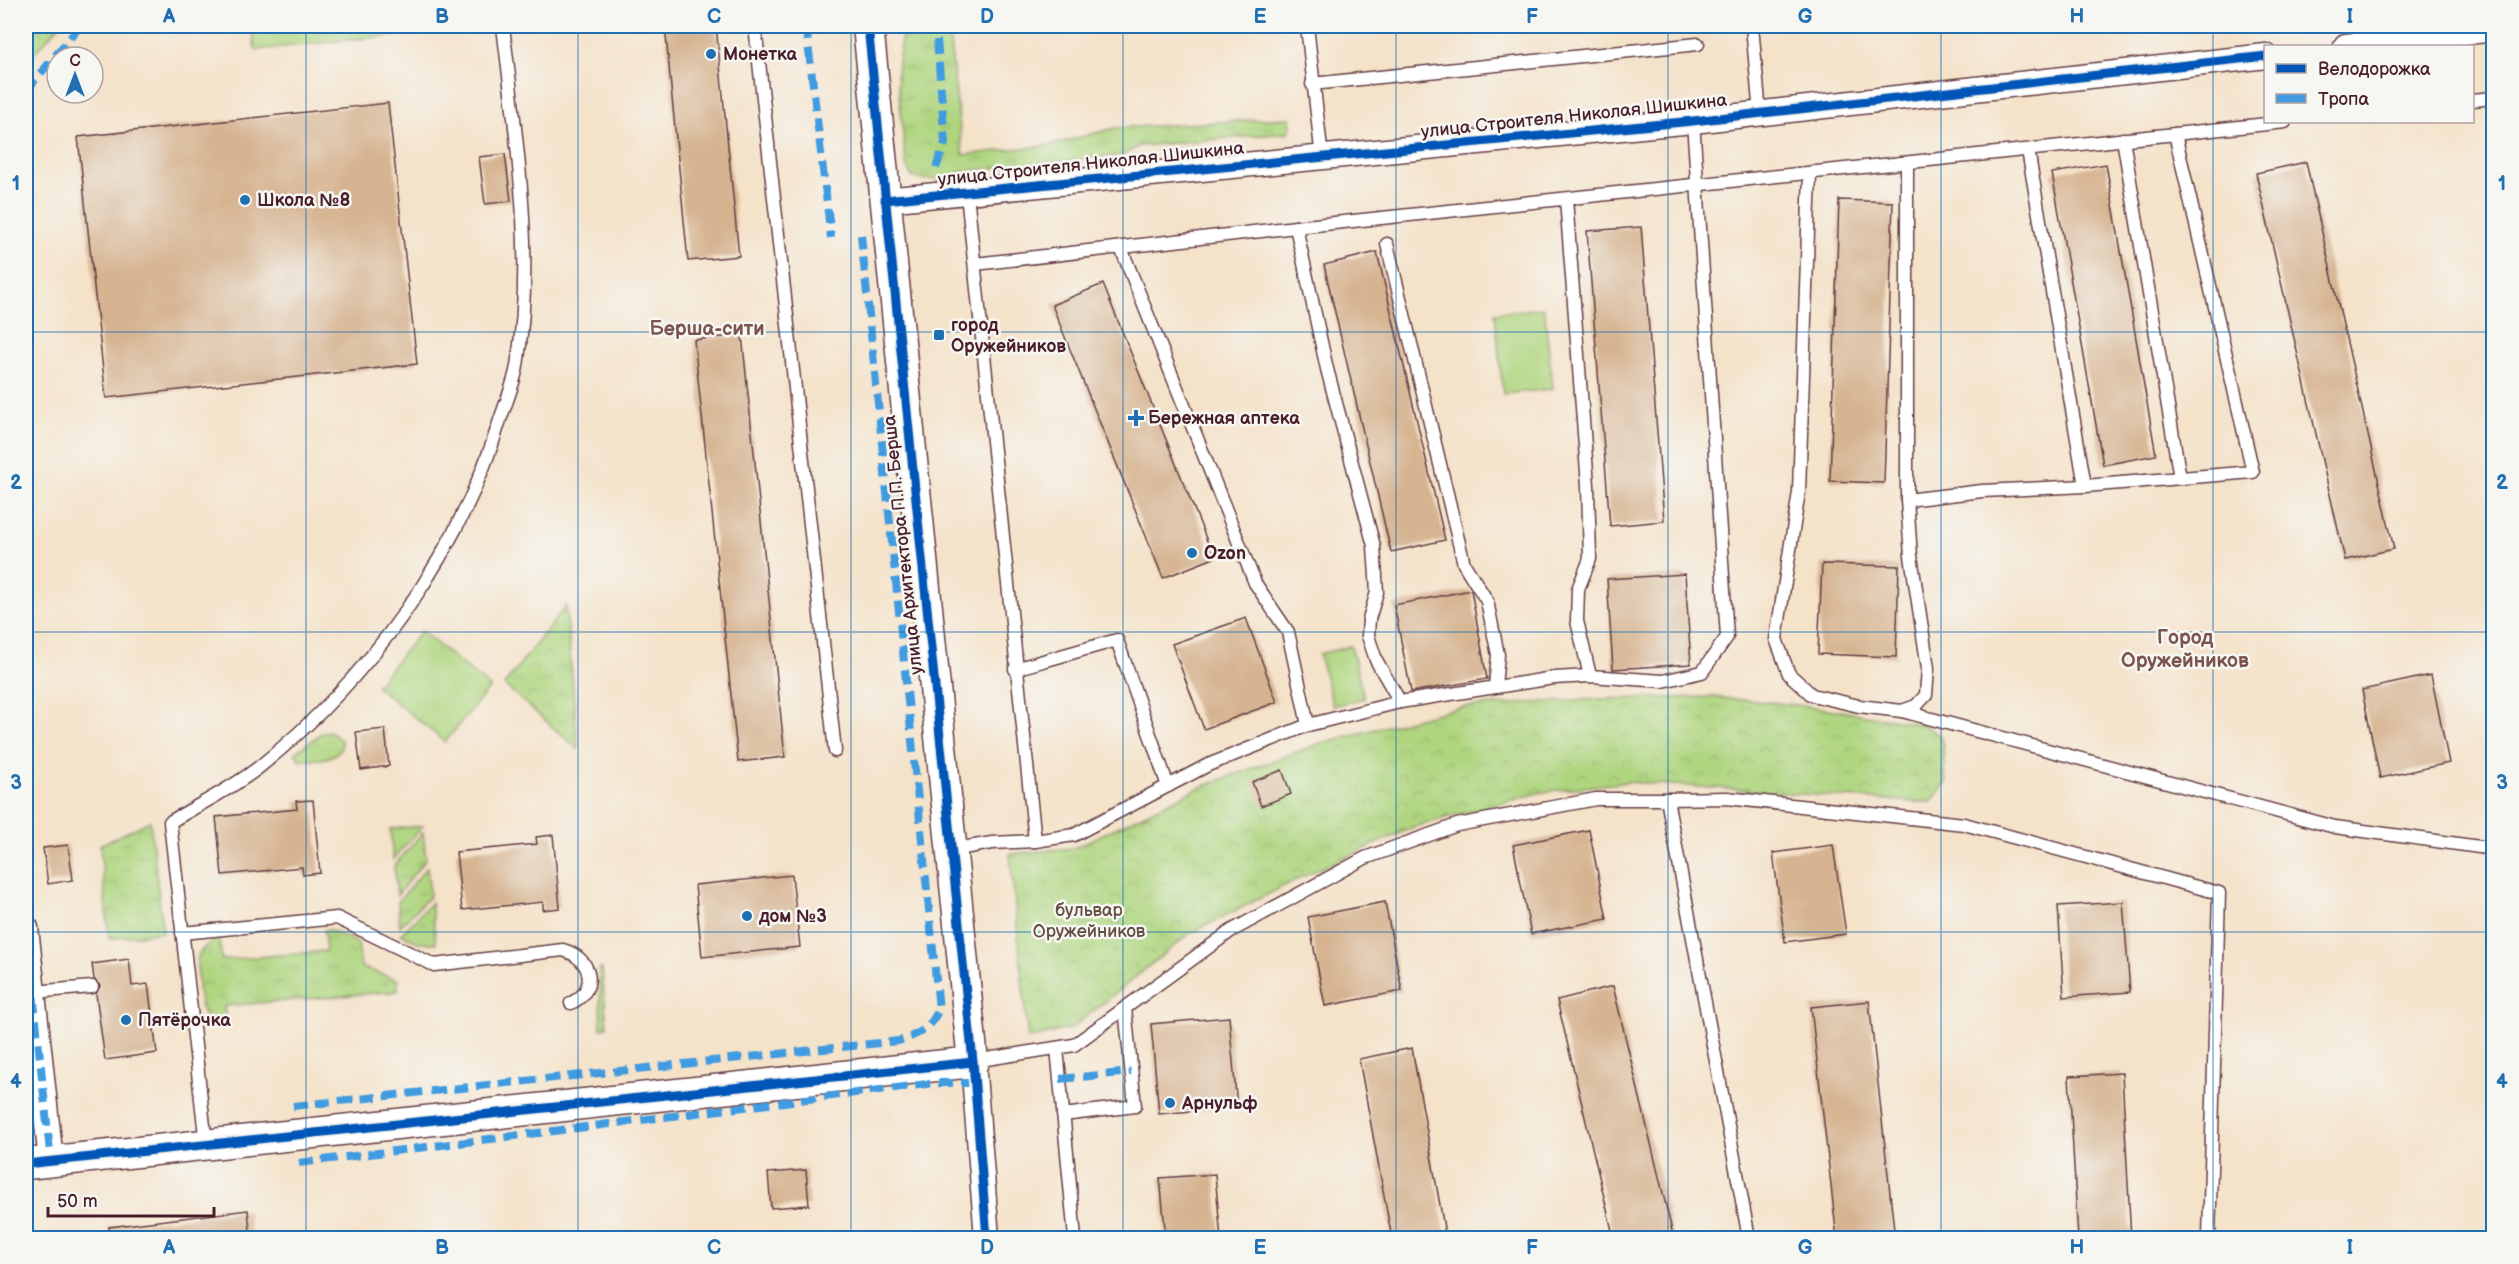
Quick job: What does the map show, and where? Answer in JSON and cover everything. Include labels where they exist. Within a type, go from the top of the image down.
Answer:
[{"type":"street","name":"улица Архитектора П.П. Берша","points":[[868,26],[973,1062]]},
{"type":"street","points":[[2352,45],[2424,32],[2493,30]]},
{"type":"street","name":"улица Строителя Николая Шишкина","points":[[885,200],[967,194],[1693,121],[2264,56]]},
{"type":"street","points":[[26,928],[38,1162],[973,1062],[987,1239]]},
{"type":"lane","points":[[206,1145],[170,822],[256,769],[324,709],[344,686],[423,588],[455,531],[490,453],[517,367],[524,285],[523,200],[503,26]]},
{"type":"lane","points":[[755,26],[835,751]]},
{"type":"lane","points":[[1307,26],[1322,158]]},
{"type":"lane","points":[[1752,26],[1760,114]]},
{"type":"lane","points":[[1312,84],[1698,44]]},
{"type":"lane","points":[[2474,100],[2493,98]]},
{"type":"lane","points":[[950,851],[992,843],[1035,841],[1074,835],[1209,765],[1308,725],[1400,702],[1495,686],[1590,676],[1663,681],[1702,672],[1727,638],[1693,121]]},
{"type":"lane","points":[[975,264],[1296,227],[2276,123]]},
{"type":"lane","points":[[1907,500],[1982,491],[2085,486],[2253,472],[2175,134]]},
{"type":"lane","points":[[2123,140],[2180,478]]},
{"type":"lane","points":[[2028,150],[2085,486]]},
{"type":"lane","points":[[1902,711],[1916,706],[1926,695],[1928,668],[1911,556],[1907,500],[1907,163]]},
{"type":"lane","points":[[1810,173],[1798,492],[1776,639],[1789,674],[1812,695],[1859,706],[1902,711],[2335,827],[2493,849]]},
{"type":"lane","points":[[967,194],[1035,841]]},
{"type":"lane","points":[[1566,199],[1587,474],[1590,559],[1578,589],[1577,621],[1590,676]]},
{"type":"lane","points":[[1296,227],[1327,369],[1374,546],[1377,592],[1369,619],[1368,636],[1376,660],[1400,702]]},
{"type":"lane","points":[[1387,244],[1464,564],[1487,601],[1498,655],[1495,686]]},
{"type":"lane","points":[[1121,248],[1255,583],[1288,632],[1308,725]]},
{"type":"lane","points":[[1016,669],[1118,640],[1168,786]]},
{"type":"lane","points":[[973,1062],[1074,1045],[1231,931],[1365,858],[1456,825],[1596,799],[1727,798],[1964,824],[2219,893],[2209,1239]]},
{"type":"lane","points":[[1667,799],[1749,1239]]},
{"type":"lane","points":[[182,933],[337,918],[434,965],[563,950],[576,954],[585,963],[588,974],[587,988],[582,998],[571,1003]]},
{"type":"lane","points":[[30,983],[92,987]]},
{"type":"lane","points":[[1063,1115],[1135,1106],[1125,1008]]},
{"type":"lane","points":[[1057,1048],[1075,1239]]},
{"type":"green space","points":[[26,26],[59,26],[26,62]]},
{"type":"green space","points":[[252,26],[407,26],[408,34],[255,50]]},
{"type":"green space","points":[[903,26],[948,26],[963,155],[1051,145],[1115,128],[1290,118],[1291,127],[1287,133],[1139,146],[1123,155],[964,171],[939,179],[912,177],[906,165],[897,72]]},
{"type":"green space","points":[[1544,308],[1553,389],[1503,394],[1495,313]]},
{"type":"green space","points":[[566,606],[578,749],[504,685]]},
{"type":"green space","points":[[421,631],[490,687],[445,742],[376,686]]},
{"type":"green space","points":[[1351,646],[1364,698],[1333,706],[1319,654]]},
{"type":"green space","name":"бульвар Оружейников","points":[[1713,697],[1808,706],[1922,724],[1942,737],[1946,783],[1931,802],[1916,802],[1628,782],[1542,792],[1416,826],[1308,874],[1189,934],[1072,1028],[1028,1039],[1010,854],[1074,848],[1201,787],[1321,743],[1462,707],[1599,699]]},
{"type":"green space","points":[[329,731],[341,740],[342,745],[335,754],[325,758],[300,760],[295,753],[320,734]]},
{"type":"green space","points":[[150,821],[163,932],[109,939],[100,845]]},
{"type":"green space","points":[[423,826],[393,859],[390,829]]},
{"type":"green space","points":[[423,832],[426,859],[397,895],[394,866]]},
{"type":"green space","points":[[427,867],[430,896],[400,926],[398,902]]},
{"type":"green space","points":[[431,903],[436,943],[420,943],[401,934]]},
{"type":"green space","points":[[324,930],[331,930],[358,943],[361,967],[398,980],[398,991],[224,1006],[226,1025],[208,1020],[200,1004],[197,963],[199,954],[207,945],[219,939],[222,960],[326,951]]},
{"type":"green space","points":[[599,969],[602,969],[607,1027],[601,1028]]},
{"type":"building","points":[[665,26],[716,26],[739,256],[688,261]]},
{"type":"building","points":[[388,103],[417,364],[106,398],[78,137]]},
{"type":"building","points":[[505,154],[511,201],[485,204],[479,157]]},
{"type":"building","points":[[2306,162],[2394,549],[2345,560],[2256,173]]},
{"type":"building","points":[[2106,164],[2156,455],[2103,465],[2052,173]]},
{"type":"building","points":[[1839,200],[1893,202],[1884,483],[1830,481]]},
{"type":"building","points":[[1641,227],[1664,521],[1610,526],[1587,231]]},
{"type":"building","points":[[1377,252],[1445,540],[1391,552],[1324,265]]},
{"type":"building","points":[[1103,284],[1214,558],[1163,578],[1052,305]]},
{"type":"building","points":[[742,335],[785,757],[738,762],[694,340]]},
{"type":"building","points":[[1822,564],[1899,566],[1896,657],[1818,654]]},
{"type":"building","points":[[1685,574],[1691,664],[1613,669],[1607,579]]},
{"type":"building","points":[[1471,590],[1487,679],[1411,692],[1394,605]]},
{"type":"building","points":[[1246,618],[1277,702],[1204,729],[1172,644]]},
{"type":"building","points":[[2431,675],[2449,763],[2380,778],[2362,690]]},
{"type":"building","points":[[385,729],[389,766],[361,770],[356,732]]},
{"type":"building","points":[[1282,770],[1291,794],[1261,806],[1252,782]]},
{"type":"building","points":[[313,800],[320,873],[303,875],[302,867],[222,875],[216,817],[297,809],[296,801]]},
{"type":"building","points":[[1589,830],[1607,919],[1531,934],[1513,845]]},
{"type":"building","points":[[553,835],[560,908],[543,910],[543,902],[462,910],[456,852],[537,844],[536,837]]},
{"type":"building","points":[[68,845],[73,880],[48,884],[43,848]]},
{"type":"building","points":[[1833,845],[1846,934],[1785,942],[1773,853]]},
{"type":"building","name":"дом №3","points":[[792,875],[800,947],[702,957],[695,885]]},
{"type":"building","points":[[1385,902],[1402,991],[1325,1006],[1308,917]]},
{"type":"building","points":[[2123,902],[2130,992],[2064,997],[2058,906]]},
{"type":"building","name":"Пятёрочка","points":[[129,959],[132,986],[148,984],[157,1053],[105,1060],[96,994],[100,986],[94,979],[92,964]]},
{"type":"building","points":[[1613,986],[1674,1239],[1614,1239],[1557,1000]]},
{"type":"building","points":[[1869,1001],[1895,1239],[1837,1239],[1811,1007]]},
{"type":"building","points":[[1229,1017],[1237,1107],[1159,1114],[1151,1024]]},
{"type":"building","points":[[1412,1048],[1446,1239],[1392,1239],[1359,1059]]},
{"type":"building","points":[[2122,1073],[2131,1239],[2078,1239],[2069,1076]]},
{"type":"building","points":[[806,1170],[809,1205],[771,1208],[768,1173]]},
{"type":"building","points":[[1215,1174],[1221,1239],[1166,1239],[1160,1178]]},
{"type":"building","points":[[248,1210],[251,1239],[110,1239],[109,1227]]},
{"type":"marked path","points":[[26,91],[80,26]]},
{"type":"marked path","points":[[806,26],[831,238]]},
{"type":"marked path","points":[[936,26],[945,143],[936,168]]},
{"type":"marked path","points":[[293,1106],[898,1041],[923,1030],[932,1022],[939,1009],[861,235]]},
{"type":"marked path","points":[[26,928],[51,1161]]},
{"type":"marked path","points":[[1060,1079],[1131,1072]]},
{"type":"marked path","points":[[299,1163],[935,1083],[975,1083]]},
{"type":"cycle path","points":[[868,26],[973,1062],[987,1238]]},
{"type":"cycle path","points":[[885,200],[1693,121],[2264,56]]},
{"type":"cycle path","points":[[26,1164],[973,1062]]},
{"type":"place","name":"Монетка","points":[[711,54]]},
{"type":"place","name":"Школа №8","points":[[245,200]]},
{"type":"place","name":"город Оружейников","points":[[939,335]]},
{"type":"place","name":"Бережная аптека","points":[[1136,418]]},
{"type":"place","name":"Ozon","points":[[1192,553]]},
{"type":"place","name":"дом №3","points":[[747,916]]},
{"type":"place","name":"Пятёрочка","points":[[126,1020]]},
{"type":"place","name":"Арнульф","points":[[1170,1103]]},
{"type":"district","name":"Берша-сити","points":[[707,329]]},
{"type":"district","name":"Город Оружейников","points":[[2185,650]]}]
